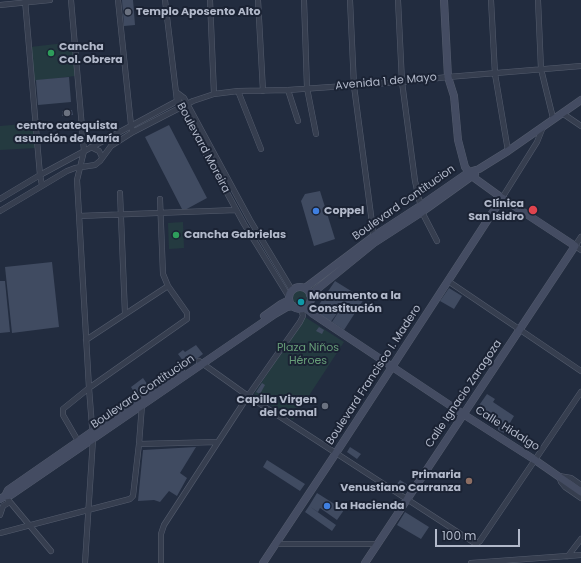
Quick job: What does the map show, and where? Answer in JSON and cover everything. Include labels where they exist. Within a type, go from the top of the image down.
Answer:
[{"type":"street","points":[[0,5],[25,1],[50,0]]},
{"type":"street","points":[[71,0],[84,151],[77,180],[93,439],[85,563]]},
{"type":"street","points":[[118,0],[133,132]]},
{"type":"street","points":[[164,0],[176,92]]},
{"type":"street","points":[[210,0],[214,94]]},
{"type":"street","points":[[258,0],[263,91]]},
{"type":"street","points":[[304,0],[307,88],[316,134]]},
{"type":"street","points":[[350,0],[354,86],[374,240]]},
{"type":"street","points":[[398,0],[402,82],[415,181],[422,209],[437,241]]},
{"type":"street","points":[[444,0],[448,77],[454,96],[460,153],[471,175],[502,198],[578,248]]},
{"type":"street","points":[[491,0],[495,74],[508,151]]},
{"type":"street","points":[[538,0],[541,69],[553,118]]},
{"type":"street","points":[[25,1],[42,185]]},
{"type":"street","name":"Avenida 1 de Mayo","points":[[0,211],[67,171],[95,165],[111,146],[133,132],[190,103],[214,94],[238,91],[354,86],[581,66]]},
{"type":"street","points":[[288,90],[298,120]]},
{"type":"street","points":[[238,91],[261,149]]},
{"type":"street","name":"Boulevard Moreira","points":[[176,92],[184,98]]},
{"type":"street","name":"Boulevard Moreira","points":[[176,92],[177,101],[213,169],[244,224],[291,298]]},
{"type":"street","points":[[0,199],[40,175],[177,101],[184,98],[190,103]]},
{"type":"street","name":"Boulevard Contitucion","points":[[5,499],[8,490],[92,431],[287,307],[291,298],[300,287],[305,288],[581,100]]},
{"type":"street","name":"Boulevard Moreira","points":[[190,103],[210,146],[291,298]]},
{"type":"street","points":[[562,113],[581,126]]},
{"type":"street","points":[[502,198],[537,142],[544,126]]},
{"type":"street","points":[[203,150],[210,146]]},
{"type":"street","points":[[92,147],[99,151],[102,157]]},
{"type":"street","points":[[213,169],[220,165]]},
{"type":"street","points":[[120,193],[125,314]]},
{"type":"street","name":"Boulevard Francisco I. Madero","points":[[262,563],[336,453],[502,198]]},
{"type":"street","points":[[78,441],[63,415],[63,409],[89,388],[188,317],[187,313],[165,280],[162,266],[160,199]]},
{"type":"street","points":[[79,216],[236,210]]},
{"type":"street","points":[[244,224],[250,220]]},
{"type":"street","name":"Calle Ignacio Zaragoza","points":[[365,563],[519,330],[578,248],[581,237]]},
{"type":"street","name":"Boulevard Contitucion","points":[[310,295],[374,240]]},
{"type":"street","points":[[448,281],[581,371]]},
{"type":"street","points":[[86,340],[168,286]]},
{"type":"street","points":[[161,563],[161,534],[164,525],[248,396],[300,322],[303,308],[310,302],[310,295],[305,288]]},
{"type":"street","points":[[291,298],[303,308]]},
{"type":"street","name":"Calle Hidalgo","points":[[303,308],[535,460],[581,492]]},
{"type":"street","points":[[201,362],[248,396],[406,500],[476,544],[480,541],[581,392]]},
{"type":"street","name":"Boulevard Contitucion","points":[[5,499],[142,405],[201,362]]},
{"type":"street","points":[[0,533],[88,511],[132,498],[142,405]]},
{"type":"street","points":[[139,444],[218,442]]},
{"type":"street","name":"Calle Hidalgo","points":[[559,476],[571,478],[581,485]]},
{"type":"street","name":"Calle Hidalgo","points":[[559,476],[565,487],[581,498]]},
{"type":"street","points":[[0,515],[5,499]]},
{"type":"street","points":[[5,499],[51,551]]},
{"type":"street","points":[[568,556],[581,539]]},
{"type":"street","points":[[275,544],[377,544]]},
{"type":"street","points":[[471,563],[581,556]]},
{"type":"green space","points":[[73,42],[75,76],[33,81],[30,47]]},
{"type":"green space","points":[[34,123],[36,148],[0,150],[0,126]]},
{"type":"green space","name":"Cancha Gabrielas","points":[[183,222],[184,248],[169,249],[168,223]]},
{"type":"green space","points":[[301,290],[308,295],[309,298],[304,305],[301,306],[294,301],[293,298],[298,291]]},
{"type":"green space","name":"Plaza Niños Héroes","points":[[305,317],[344,342],[293,420],[254,394]]},
{"type":"building","name":"Templo Aposento Alto","points":[[122,0],[133,0],[135,25],[124,26]]},
{"type":"building","points":[[69,77],[71,102],[38,105],[36,80]]},
{"type":"building","name":"centro catequista asunción de María","points":[[72,110],[73,115],[62,116],[62,111]]},
{"type":"building","points":[[169,125],[207,198],[183,211],[145,137]]},
{"type":"building","name":"Coppel","points":[[320,191],[335,239],[314,246],[301,201],[305,194]]},
{"type":"building","points":[[52,262],[59,327],[12,333],[5,267]]},
{"type":"building","points":[[0,281],[5,281],[10,332],[0,333]]},
{"type":"building","points":[[335,281],[364,299],[344,330],[332,322],[341,308],[330,323],[314,312]]},
{"type":"building","points":[[449,288],[462,296],[454,309],[440,301]]},
{"type":"building","points":[[319,327],[324,330],[322,334],[316,331]]},
{"type":"building","points":[[196,345],[203,354],[187,366],[178,354],[183,350],[185,352]]},
{"type":"building","points":[[143,378],[152,391],[139,400],[131,387]]},
{"type":"building","points":[[262,383],[265,385],[260,394],[256,392]]},
{"type":"building","points":[[487,394],[495,399],[493,402],[514,416],[504,433],[498,430],[498,427],[475,411]]},
{"type":"building","points":[[196,447],[180,473],[187,478],[177,496],[169,491],[160,502],[154,500],[138,501],[143,450]]},
{"type":"building","points":[[350,447],[361,454],[357,459],[347,452]]},
{"type":"building","points":[[267,460],[305,484],[300,491],[263,467]]},
{"type":"building","points":[[400,480],[408,485],[406,489],[402,489],[396,485]]},
{"type":"building","name":"La Hacienda","points":[[317,493],[344,510],[337,520],[320,508],[318,512],[309,506]]},
{"type":"building","points":[[309,506],[336,525],[332,531],[305,512]]},
{"type":"building","points":[[405,512],[429,527],[421,539],[397,525]]},
{"type":"place","name":"Templo Aposento Alto","points":[[128,12]]},
{"type":"place","name":"Cancha Col. Obrera","points":[[51,53]]},
{"type":"place","name":"centro catequista asunción de María","points":[[67,113]]},
{"type":"place","name":"Clínica San Isidro","points":[[533,210]]},
{"type":"place","name":"Coppel","points":[[316,211]]},
{"type":"place","name":"Cancha Gabrielas","points":[[176,235]]},
{"type":"place","name":"Monumento a la Constitución","points":[[301,302]]},
{"type":"place","name":"Capilla Virgen del Comal","points":[[325,406]]},
{"type":"place","name":"Primaria Venustiano Carranza","points":[[469,481]]},
{"type":"place","name":"La Hacienda","points":[[327,506]]}]
